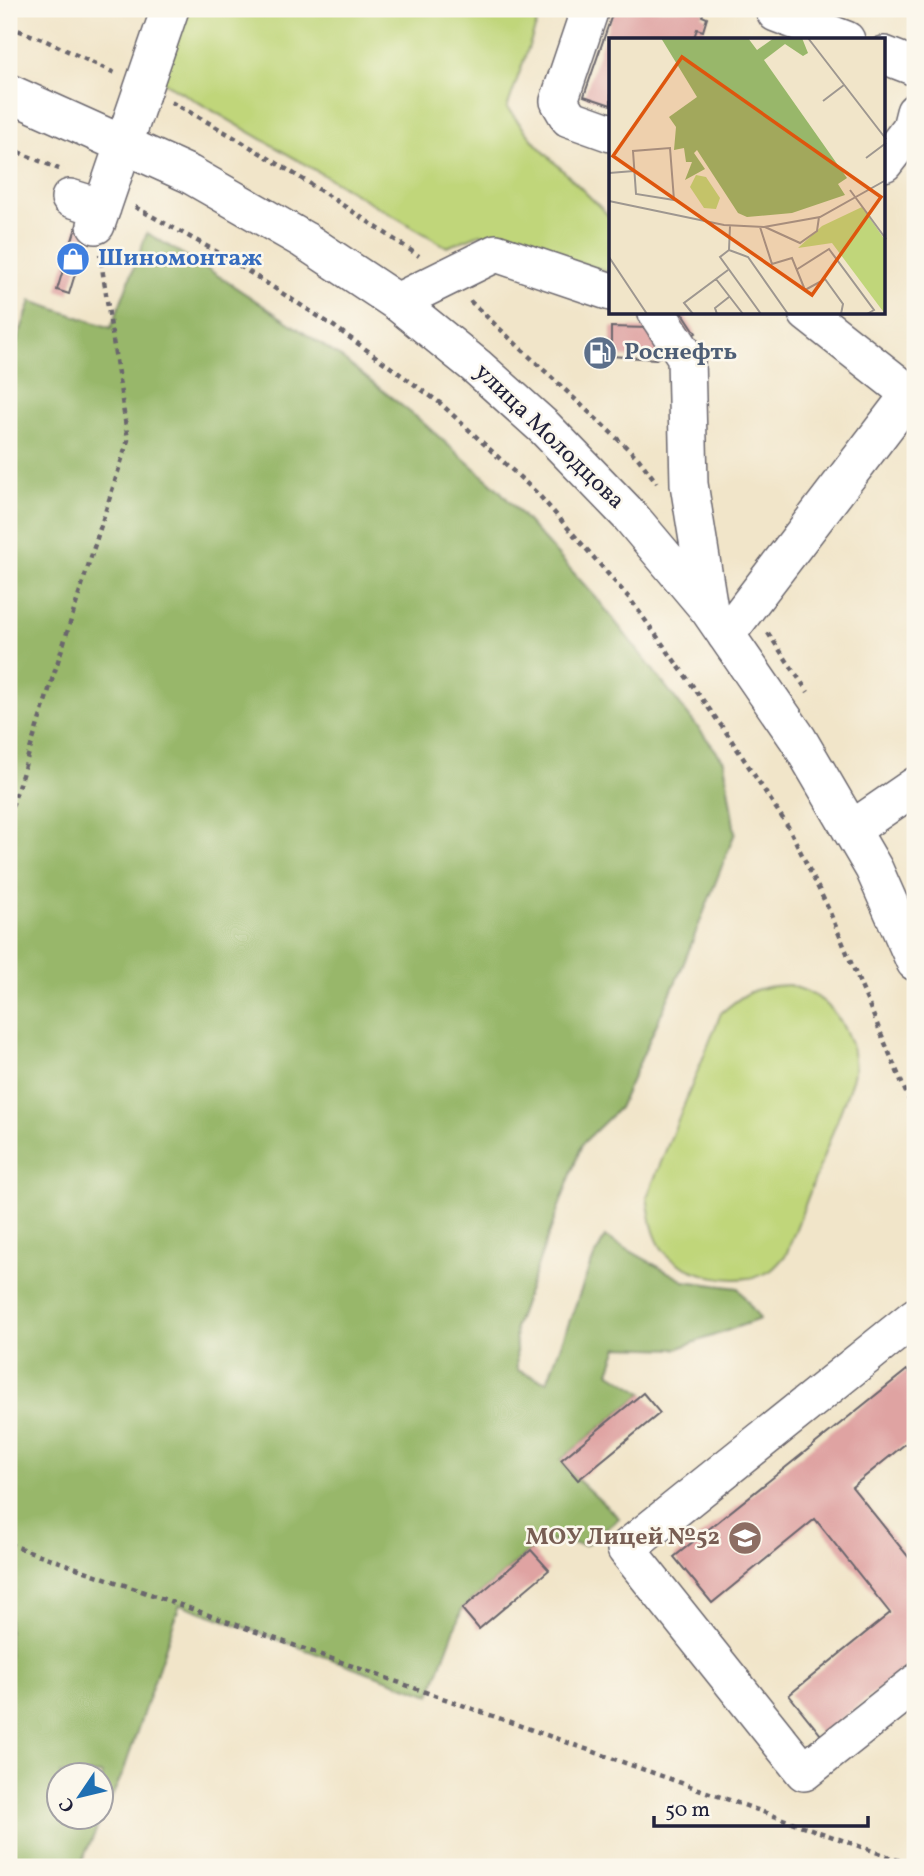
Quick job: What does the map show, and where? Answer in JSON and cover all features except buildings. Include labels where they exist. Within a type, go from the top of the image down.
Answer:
[{"type":"street","points":[[94,206],[124,144],[170,9]]},
{"type":"street","points":[[590,9],[559,101],[569,118],[609,132]]},
{"type":"street","points":[[774,9],[776,13],[841,38]]},
{"type":"street","points":[[886,56],[915,67]]},
{"type":"street","name":"улица Молодцова","points":[[9,93],[189,174],[292,233],[397,303],[477,366],[545,428],[630,516],[718,622],[799,739],[873,869],[915,962]]},
{"type":"street","points":[[886,160],[911,128],[915,112]]},
{"type":"street","points":[[397,303],[496,253],[609,291]]},
{"type":"street","points":[[658,315],[686,357],[689,484],[718,622]]},
{"type":"street","points":[[718,622],[910,394],[810,315]]},
{"type":"street","points":[[851,830],[915,786]]},
{"type":"street","points":[[915,1317],[626,1549],[804,1772],[915,1684]]},
{"type":"path","points":[[9,148],[79,177],[94,206],[128,440],[9,816]]},
{"type":"path","points":[[94,206],[221,254],[335,327],[440,403],[539,495],[630,599],[721,725],[789,828],[828,908],[915,1114]]},
{"type":"path","points":[[9,1544],[915,1866]]},
{"type":"green space","points":[[171,9],[542,9],[507,108],[537,145],[609,216],[609,272],[480,234],[447,247],[148,73]]},
{"type":"green space","points":[[147,233],[208,269],[339,356],[421,421],[499,490],[599,601],[724,761],[735,833],[681,970],[619,1108],[582,1144],[515,1327],[517,1370],[547,1382],[590,1266],[605,1237],[684,1281],[738,1288],[760,1319],[676,1349],[618,1347],[609,1372],[643,1393],[561,1460],[578,1480],[619,1518],[586,1545],[548,1541],[531,1550],[462,1609],[430,1695],[180,1604],[116,1788],[116,1760],[46,1760],[46,1830],[96,1830],[79,1867],[9,1867],[9,365],[31,301],[111,328]]},
{"type":"green space","points":[[789,985],[820,999],[836,1016],[853,1052],[852,1081],[786,1255],[772,1269],[744,1279],[698,1273],[684,1267],[663,1250],[650,1218],[647,1197],[721,1013],[752,992]]},
{"type":"place","name":"Шиномонтаж","points":[[73,259]]},
{"type":"place","name":"Роснефть","points":[[600,353]]},
{"type":"place","name":"МОУ Лицей №52","points":[[745,1538]]}]
